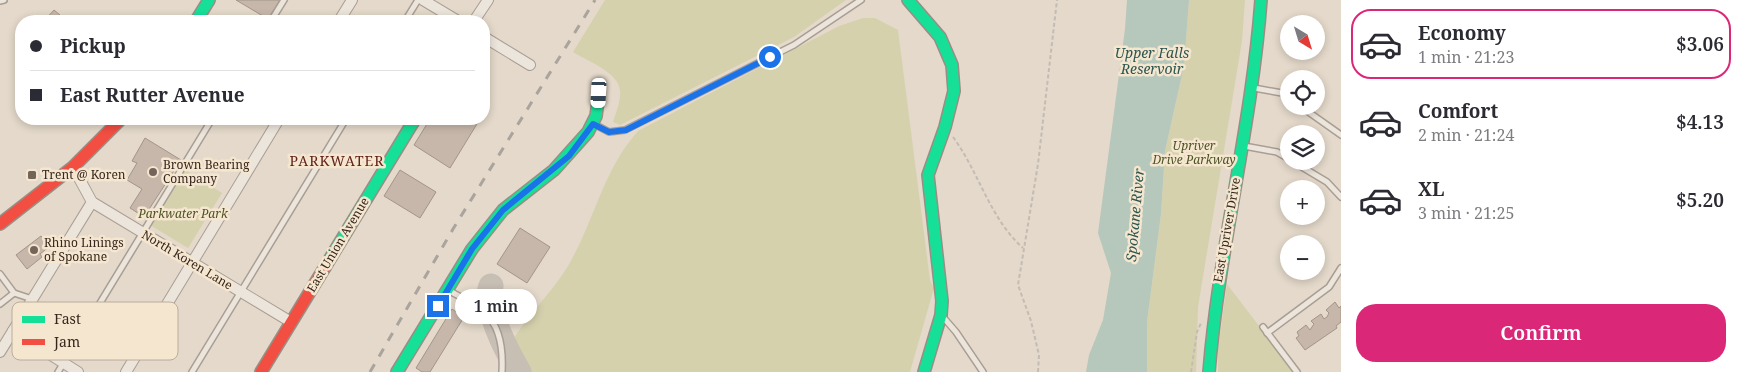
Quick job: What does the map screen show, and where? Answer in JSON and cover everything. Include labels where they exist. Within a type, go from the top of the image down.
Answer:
[{"type":"street","points":[[200,15],[209,0]]},
{"type":"street","points":[[343,15],[352,0]]},
{"type":"street","points":[[422,0],[448,15]]},
{"type":"street","points":[[478,15],[488,0]]},
{"type":"street","points":[[908,0],[940,37],[952,65],[954,91],[945,127],[935,150],[928,175],[942,301],[941,315],[924,372]]},
{"type":"street","name":"East Upriver Drive","points":[[1209,372],[1211,331],[1218,278],[1251,88],[1261,0]]},
{"type":"street","points":[[490,41],[530,65]]},
{"type":"street","points":[[397,372],[472,249],[503,210],[569,156],[593,124],[598,107],[599,93]]},
{"type":"street","points":[[0,224],[17,209],[73,168],[115,125]]},
{"type":"street","points":[[167,302],[275,125]]},
{"type":"street","name":"East Union Avenue","points":[[261,372],[411,125]]},
{"type":"street","name":"North Koren Lane","points":[[73,168],[92,202],[291,322]]},
{"type":"street","points":[[31,302],[92,202]]},
{"type":"street","points":[[0,219],[17,209]]},
{"type":"street","points":[[0,352],[12,333]]},
{"type":"street","points":[[126,372],[133,360]]},
{"type":"street","points":[[61,367],[78,372]]},
{"type":"lane","points":[[0,1],[4,0]]},
{"type":"lane","points":[[275,15],[284,0]]},
{"type":"lane","points":[[409,15],[418,0]]},
{"type":"lane","points":[[593,124],[609,132],[626,130],[794,45],[861,0]]},
{"type":"lane","points":[[1251,88],[1280,93]]},
{"type":"lane","points":[[1313,115],[1341,135]]},
{"type":"lane","points":[[101,302],[208,125]]},
{"type":"lane","points":[[192,372],[342,125]]},
{"type":"lane","points":[[1242,145],[1280,154]]},
{"type":"lane","points":[[1307,170],[1327,182],[1341,197]]},
{"type":"lane","points":[[1267,333],[1330,287],[1341,268]]},
{"type":"lane","points":[[0,274],[14,293],[33,299]]},
{"type":"lane","points":[[448,290],[485,313],[492,322],[503,352],[502,372]]},
{"type":"lane","points":[[0,304],[14,293]]},
{"type":"lane","points":[[941,315],[956,332],[983,372]]},
{"type":"lane","points":[[1263,327],[1297,372]]},
{"type":"path","points":[[1038,372],[1039,355],[1031,321],[1018,285],[1038,164],[1057,0]]},
{"type":"path","points":[[945,127],[966,155],[1007,233],[1024,249]]},
{"type":"green space","points":[[605,0],[846,0],[794,37],[620,125],[613,122],[620,99],[618,84],[614,78],[594,63],[573,52]]},
{"type":"green space","name":"Upriver Drive Parkway","points":[[1189,0],[1245,0],[1242,41],[1198,307],[1196,372],[1147,372],[1147,322],[1161,214],[1165,151],[1184,66]]},
{"type":"green space","points":[[863,18],[875,18],[898,30],[930,280],[934,288],[910,372],[529,372],[511,343],[568,266],[585,232],[607,179],[626,146],[638,131],[839,26]]},
{"type":"green space","name":"Parkwater Park","points":[[184,169],[222,193],[188,248],[150,225]]},
{"type":"green space","points":[[1227,284],[1294,372],[1218,372],[1218,349]]},
{"type":"water","name":"Upper Falls Reservoir","points":[[1127,0],[1189,0],[1184,66],[1165,151],[1161,214],[1147,322],[1147,372],[1086,372],[1089,355],[1103,320],[1111,273],[1098,233],[1125,29]]},
{"type":"building","points":[[236,0],[280,0],[271,15],[261,15]]},
{"type":"building","points":[[54,10],[60,15],[49,15]]},
{"type":"building","points":[[426,125],[476,125],[450,168],[414,145]]},
{"type":"building","name":"Brown Bearing Company","points":[[145,138],[181,160],[144,217],[130,208],[142,189],[127,180],[137,163],[132,161]]},
{"type":"building","points":[[400,170],[436,192],[420,218],[384,196]]},
{"type":"building","points":[[520,228],[550,247],[527,283],[497,264]]},
{"type":"building","name":"Rhino Linings of Spokane","points":[[41,236],[50,246],[40,254],[42,257],[27,269],[16,255]]},
{"type":"building","points":[[1335,302],[1339,308],[1341,306],[1341,322],[1336,326],[1337,328],[1305,350],[1296,338],[1299,336],[1297,332],[1306,325],[1310,330],[1314,324],[1311,321],[1321,314],[1324,319],[1327,317],[1329,313],[1326,310]]},
{"type":"building","points":[[452,309],[464,317],[430,372],[422,372],[416,368]]},
{"type":"taxiway","points":[[491,286],[489,294],[493,317],[503,342],[519,372]]},
{"type":"railway","points":[[370,372],[453,229],[595,0]]},
{"type":"traffic: fast","points":[[200,15],[209,0]]},
{"type":"traffic: fast","points":[[908,0],[940,37],[952,65],[954,91],[945,127],[928,175],[942,301],[941,315],[924,372]]},
{"type":"traffic: fast","points":[[1209,372],[1220,279],[1257,47],[1261,0]]},
{"type":"traffic: fast","points":[[397,372],[472,249],[503,210],[554,170],[588,132],[596,116],[599,93]]},
{"type":"traffic: fast","points":[[325,267],[411,125]]},
{"type":"traffic: jam","points":[[0,224],[73,167],[115,125]]},
{"type":"traffic: jam","points":[[261,372],[325,267]]},
{"type":"place","name":"Brown Bearing Company","points":[[153,172]]},
{"type":"place","name":"Trent @ Koren","points":[[32,175]]},
{"type":"place","name":"Rhino Linings of Spokane","points":[[34,250]]},
{"type":"district","name":"PARKWATER","points":[[337,161]]},
{"type":"route","points":[[438,306],[472,249],[503,210],[569,156],[593,124],[609,132],[626,130],[770,57]]},
{"type":"water label","name":"Spokane River","points":[[1135,215]]}]
